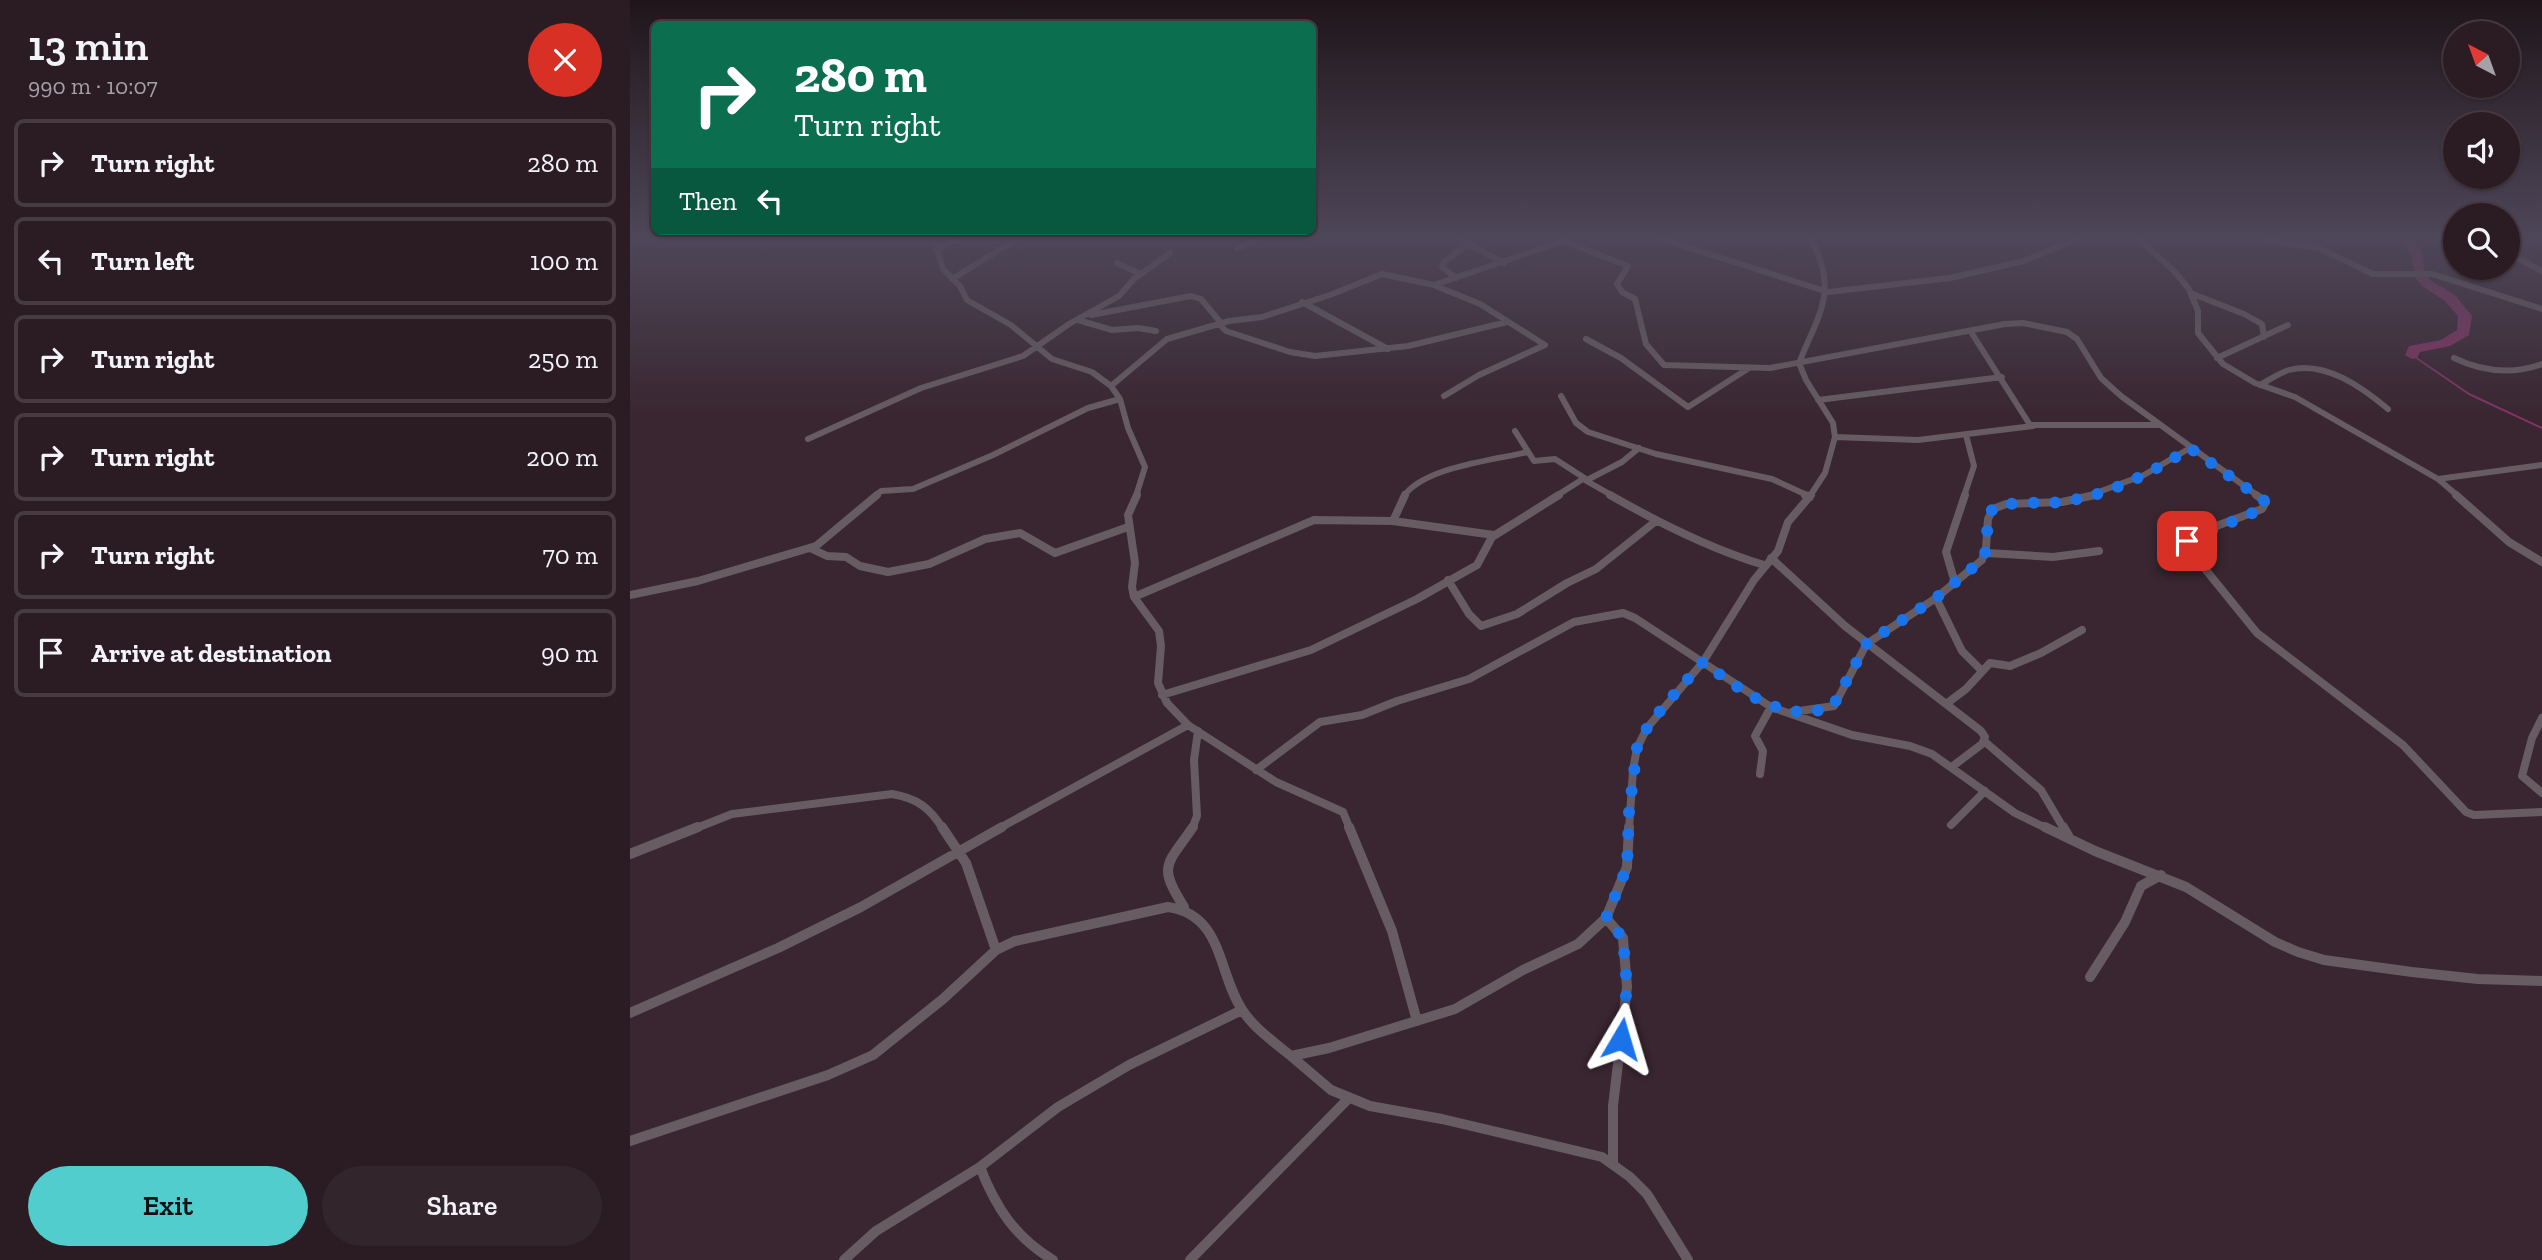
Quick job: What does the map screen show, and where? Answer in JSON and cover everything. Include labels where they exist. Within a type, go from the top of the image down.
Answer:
[{"type":"street","points":[[966,298],[1011,325],[1052,359],[1092,372],[1111,386],[1121,399],[1128,428],[1145,467],[1142,484],[1128,515],[1135,564],[1132,587],[1134,597],[1155,622],[1159,631],[1161,646],[1158,683],[1162,695],[1188,726],[1256,770],[1289,789],[1330,804],[1343,812],[1392,931],[1417,1021]]},
{"type":"street","points":[[808,439],[917,389],[1006,363],[1116,298]]},
{"type":"street","points":[[1079,318],[1182,298]]},
{"type":"street","points":[[1197,298],[1201,299],[1220,324],[1235,334],[1306,355],[1388,349],[1447,338],[1507,322]]},
{"type":"street","points":[[1111,386],[1152,354],[1163,341],[1220,324],[1262,317],[1319,298]]},
{"type":"street","points":[[1444,396],[1479,375],[1544,346],[1480,304],[1465,298]]},
{"type":"street","points":[[1633,298],[1643,341],[1662,365],[1770,368],[2023,323],[2067,332],[2077,340],[2101,378],[2159,425],[2266,502],[2262,509],[2219,525],[2184,543],[2222,594],[2257,633],[2403,746],[2466,812],[2474,816],[2542,812]]},
{"type":"street","points":[[1799,363],[1826,298]]},
{"type":"street","points":[[2192,298],[2198,311],[2198,333],[2217,358],[2260,386],[2295,397],[2438,479],[2509,541],[2542,562]]},
{"type":"street","points":[[2199,298],[2214,306],[2246,312],[2262,324],[2264,337]]},
{"type":"street","points":[[2507,298],[2542,309]]},
{"type":"street","points":[[1302,302],[1388,349]]},
{"type":"street","points":[[1079,318],[1112,330],[1138,328],[1156,331]]},
{"type":"street","points":[[2217,358],[2288,325]]},
{"type":"street","points":[[1970,332],[2002,377],[2028,423],[2033,426]]},
{"type":"street","points":[[1586,339],[1621,358],[1688,407],[1749,368]]},
{"type":"street","points":[[2454,358],[2483,370],[2519,371],[2542,364]]},
{"type":"street","points":[[1291,1056],[1339,1046],[1455,1009],[1522,970],[1553,958],[1577,944],[1606,918],[1627,867],[1629,812],[1637,748],[1647,728],[1663,707],[1703,662],[1768,562],[1778,551],[1788,522],[1810,497],[1825,473],[1835,436],[1833,423],[1799,363]]},
{"type":"street","points":[[2260,386],[2294,369],[2326,374],[2362,387],[2388,409]]},
{"type":"street","points":[[1818,400],[2002,377]]},
{"type":"street","points":[[1561,396],[1581,428],[1678,459],[1749,472],[1772,479],[1810,497]]},
{"type":"street","points":[[630,595],[698,581],[810,548],[836,532],[881,491],[913,489],[993,455],[1088,408],[1121,399]]},
{"type":"street","points":[[1835,436],[1918,440],[2033,426],[2159,425]]},
{"type":"street","points":[[1515,431],[1536,462],[1555,459],[1656,521],[1741,558],[1768,562],[1981,731],[1984,741],[2041,790],[2070,839]]},
{"type":"street","points":[[1955,583],[1945,552],[1973,466],[1966,435]]},
{"type":"street","points":[[1162,695],[1319,647],[1362,623],[1417,599],[1481,562],[1487,544],[1494,535],[1538,505],[1622,462],[1639,448]]},
{"type":"street","points":[[1789,712],[1833,706],[1867,643],[1936,598],[1976,566],[1987,553],[1989,516],[1993,509],[2002,505],[2053,503],[2096,495],[2141,477],[2190,448]]},
{"type":"street","points":[[1392,521],[1404,495],[1416,483],[1444,473],[1528,452]]},
{"type":"street","points":[[2438,479],[2542,465]]},
{"type":"street","points":[[1134,597],[1314,520],[1392,521],[1494,535]]},
{"type":"street","points":[[1448,580],[1473,619],[1481,626],[1494,624],[1517,614],[1567,583],[1596,569],[1656,521]]},
{"type":"street","points":[[810,548],[827,556],[846,557],[860,566],[888,572],[929,564],[989,538],[1023,534],[1055,553],[1128,527]]},
{"type":"street","points":[[1987,553],[2053,557],[2099,551]]},
{"type":"street","points":[[1936,598],[1962,651],[1981,670]]},
{"type":"street","points":[[1256,770],[1320,722],[1362,715],[1469,679],[1560,628],[1586,619],[1629,614],[1771,707],[1852,735],[1922,750],[1953,766],[2015,813],[2186,887],[2275,942],[2324,960],[2477,979],[2542,981]]},
{"type":"street","points":[[1946,704],[1966,689],[1981,670],[1993,662],[2010,666],[2042,653],[2082,630]]},
{"type":"street","points":[[1760,774],[1763,751],[1755,736],[1771,707]]},
{"type":"street","points":[[2542,718],[2532,738],[2522,776],[2542,793]]},
{"type":"street","points":[[630,1013],[778,948],[861,907],[1188,726]]},
{"type":"street","points":[[1198,731],[1195,760],[1197,816],[1193,827],[1167,864],[1166,872],[1171,887],[1184,907],[1199,918],[1242,1010],[1264,1034],[1331,1090],[1348,1099],[1574,1149],[1613,1162],[1647,1194],[1688,1260]]},
{"type":"street","points":[[1953,766],[1984,741]]},
{"type":"street","points":[[1951,825],[1985,791]]},
{"type":"street","points":[[630,853],[732,814],[892,794],[919,799],[933,813],[966,863],[996,950]]},
{"type":"street","points":[[2090,977],[2124,922],[2141,886],[2161,875]]},
{"type":"street","points":[[630,1141],[828,1075],[873,1055],[943,999],[996,950],[1046,932],[1149,911],[1184,907]]},
{"type":"street","points":[[1606,918],[1623,938],[1627,987],[1613,1107],[1613,1162]]},
{"type":"street","points":[[844,1260],[876,1231],[980,1167],[1039,1119],[1078,1094],[1220,1018],[1242,1010]]},
{"type":"street","points":[[1190,1260],[1348,1099]]},
{"type":"street","points":[[980,1167],[999,1210],[1016,1235],[1053,1260]]},
{"type":"waterway","points":[[2412,355],[2414,349],[2445,343],[2464,332],[2465,316],[2450,298]]},
{"type":"waterway","points":[[2412,355],[2469,394],[2542,428]]},
{"type":"route","points":[[1621,1039],[1627,987],[1623,938],[1606,918],[1627,867],[1629,812],[1637,748],[1647,728],[1663,707],[1703,662],[1771,707],[1789,712],[1833,706],[1867,643],[1936,598],[1982,560],[1987,553],[1989,516],[1993,509],[2002,505],[2064,502],[2096,495],[2129,483],[2190,448],[2260,496],[2266,505],[2187,541]]}]
